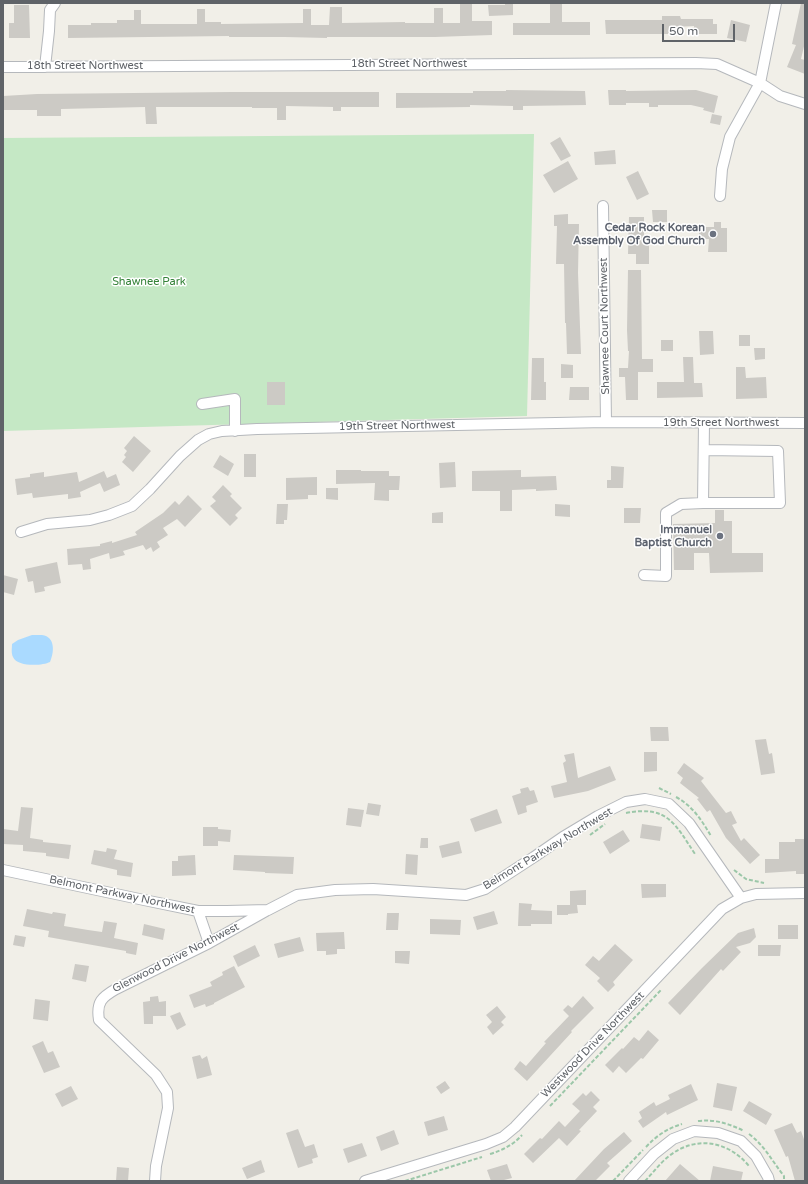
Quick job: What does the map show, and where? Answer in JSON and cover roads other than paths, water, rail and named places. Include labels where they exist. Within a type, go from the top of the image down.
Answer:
[{"type":"street","points":[[45,66],[50,10],[55,3]]},
{"type":"street","points":[[720,196],[722,169],[730,137],[760,83],[776,3]]},
{"type":"street","name":"18th Street Northwest","points":[[3,67],[696,62],[717,64],[760,83],[780,96],[805,104]]},
{"type":"street","name":"Shawnee Court Northwest","points":[[603,206],[606,422]]},
{"type":"street","points":[[202,404],[234,399],[236,431]]},
{"type":"street","name":"19th Street Northwest","points":[[21,532],[47,524],[90,520],[109,515],[132,506],[150,490],[180,456],[198,440],[216,433],[236,431],[606,422],[805,423]]},
{"type":"street","points":[[703,503],[704,423]]},
{"type":"street","points":[[644,575],[666,576],[666,513],[681,504],[780,503],[778,450],[704,450]]},
{"type":"street","name":"Belmont Parkway Northwest","points":[[3,870],[198,911],[268,910],[297,895],[335,890],[373,889],[466,895],[485,889],[563,837],[598,816],[626,802],[645,799],[669,804],[689,823],[741,898]]},
{"type":"street","name":"Westwood Drive Northwest","points":[[365,1181],[486,1144],[503,1137],[515,1127],[722,909],[741,898],[756,894],[805,893]]},
{"type":"street","name":"Glenwood Drive Northwest","points":[[154,1181],[168,1108],[167,1092],[156,1075],[99,1020],[98,1012],[100,1003],[104,996],[116,989],[209,943],[268,910]]},
{"type":"street","points":[[198,911],[209,943]]},
{"type":"street","points":[[629,1181],[654,1154],[673,1139],[694,1126],[741,1142],[756,1156],[769,1181]]},
{"type":"water","points":[[32,635],[47,636],[52,642],[53,650],[50,662],[30,665],[19,663],[13,657],[12,644]]},
{"type":"place","name":"Cedar Rock Korean Assembly Of God Church","points":[[713,234]]},
{"type":"place","name":"Immanuel Baptist Church","points":[[720,536]]},
{"type":"park label","name":"Shawnee Park","points":[[149,282]]}]
